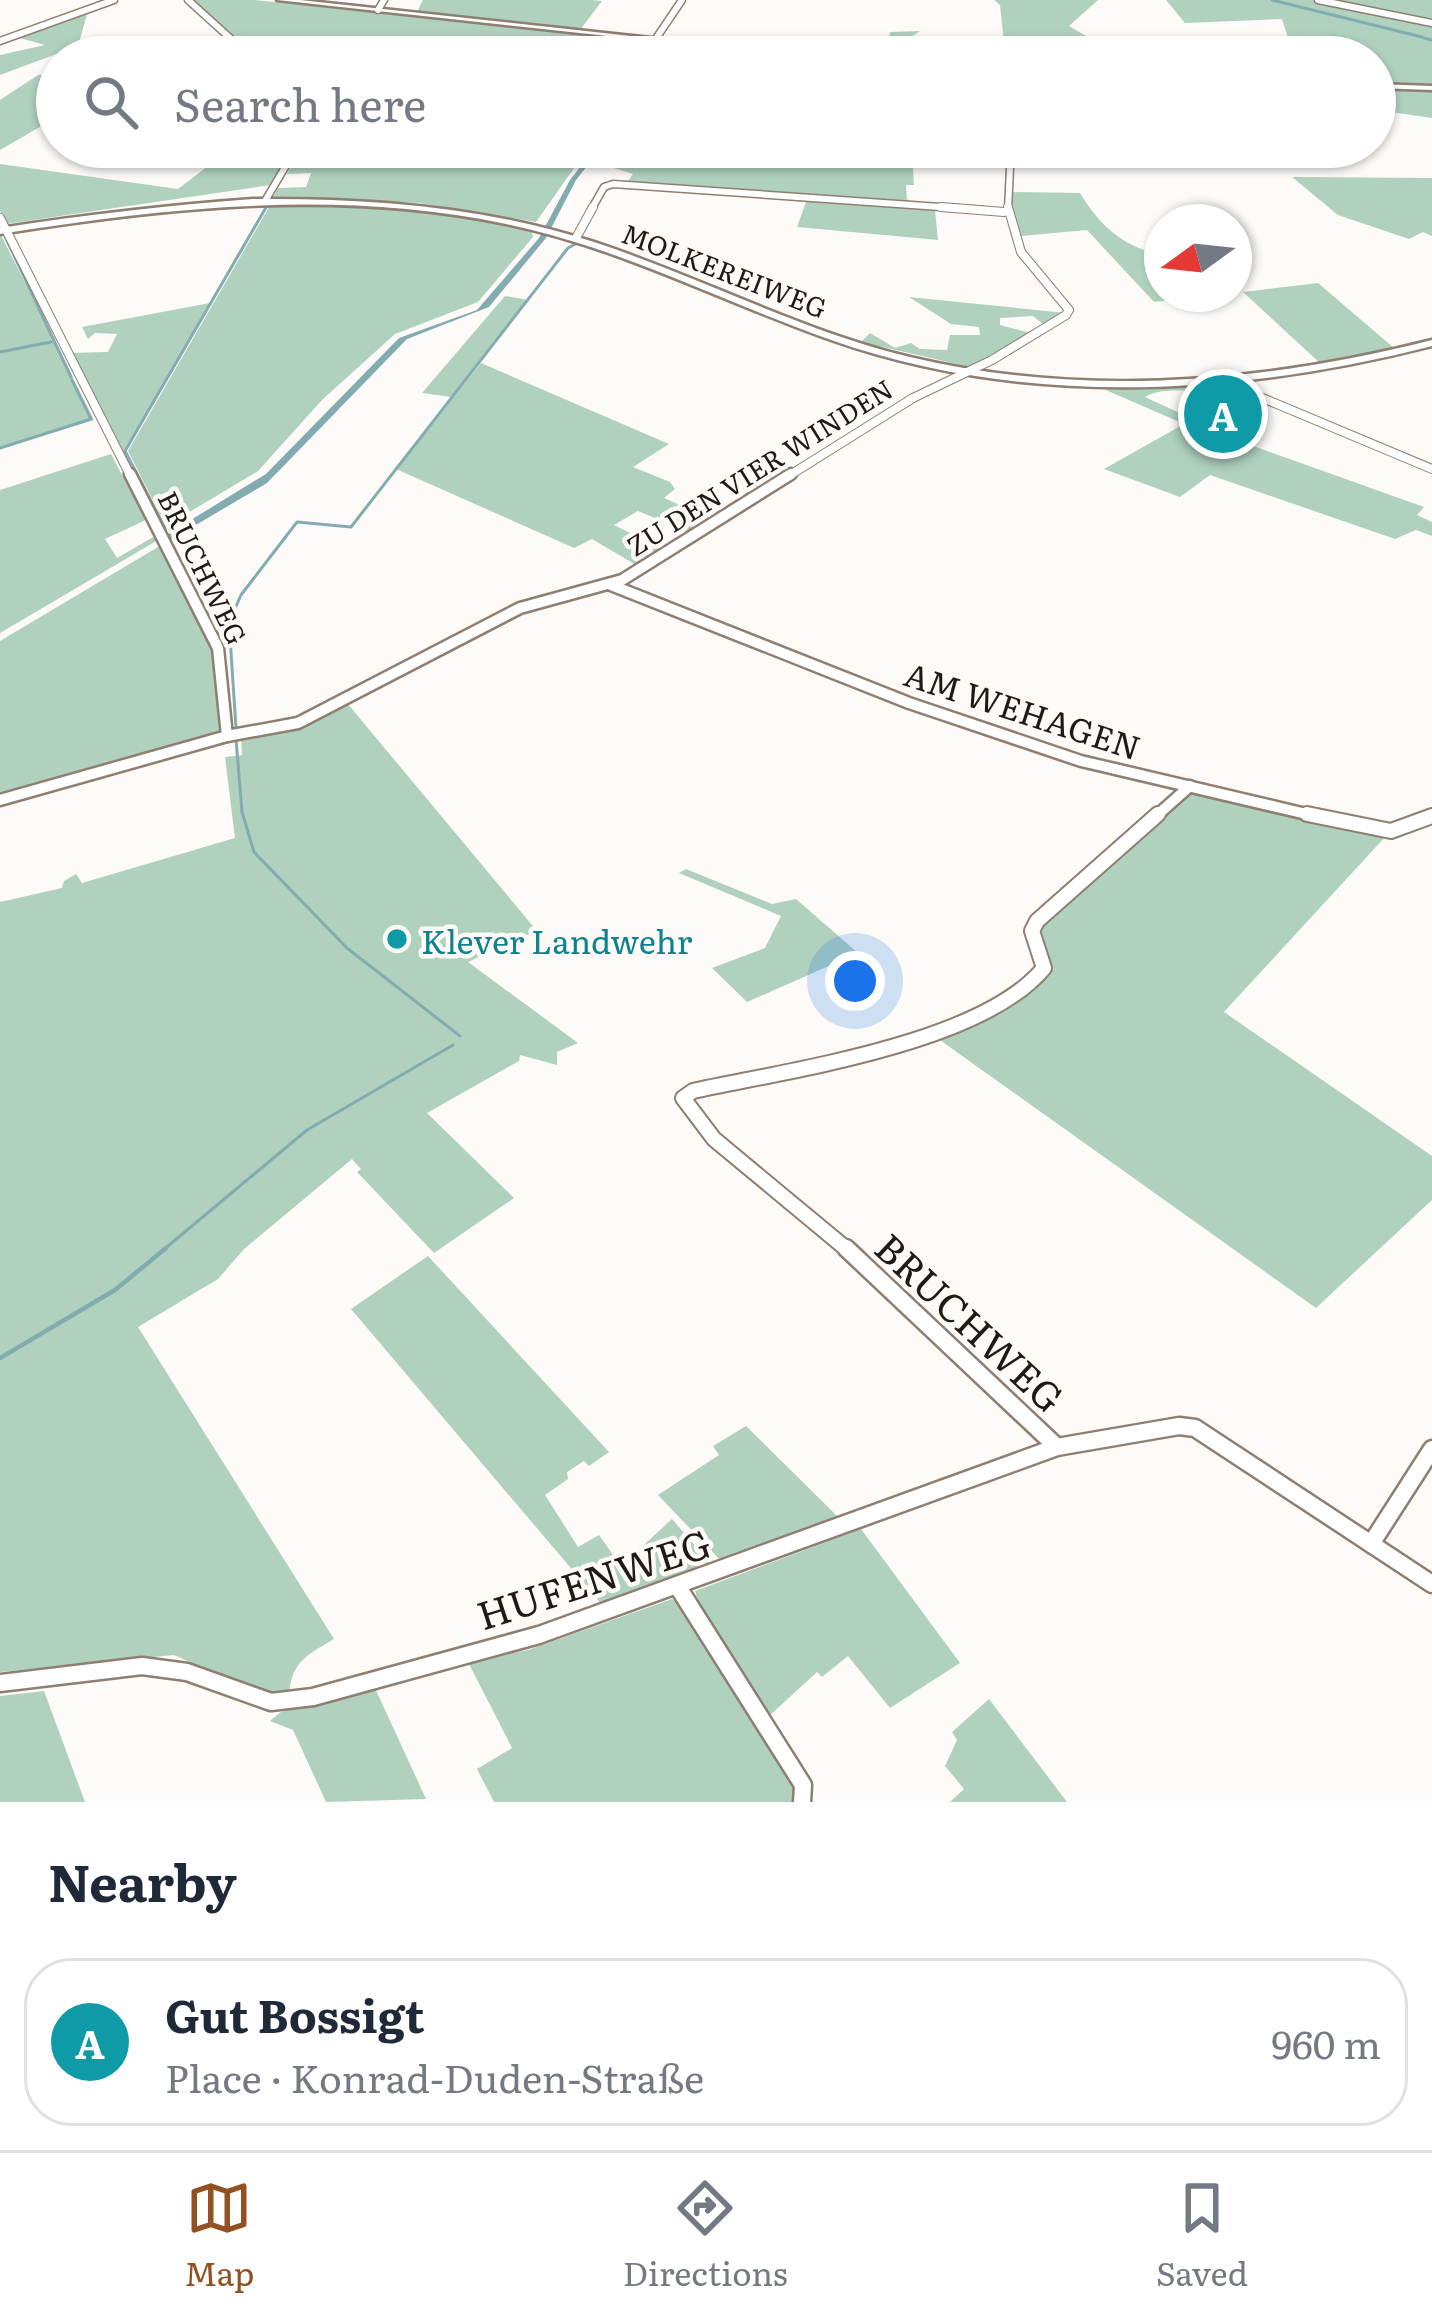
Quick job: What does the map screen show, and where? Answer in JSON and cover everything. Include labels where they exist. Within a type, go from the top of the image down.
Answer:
[{"type":"main road","points":[[280,0],[619,36]]},
{"type":"main road","points":[[1396,87],[1432,88]]},
{"type":"main road","name":"MOLKEREIWEG","points":[[3,230],[134,210],[265,201],[418,207],[575,238],[865,348],[970,371],[1103,382],[1216,379],[1343,364],[1432,343]]},
{"type":"street","points":[[0,40],[114,0]]},
{"type":"street","points":[[188,0],[228,36]]},
{"type":"street","points":[[378,10],[384,0]]},
{"type":"street","points":[[659,36],[682,0]]},
{"type":"street","points":[[1318,0],[1432,22]]},
{"type":"street","points":[[265,201],[285,168]]},
{"type":"street","points":[[575,238],[604,187],[614,184],[1004,212],[1009,168]]},
{"type":"street","name":"ZU DEN VIER WINDEN","points":[[227,736],[314,716],[537,600],[610,585],[913,398],[970,371],[1069,312],[1010,239],[1004,212]]},
{"type":"street","name":"BRUCHWEG","points":[[0,218],[218,648],[227,736]]},
{"type":"street","points":[[1216,379],[1432,470]]},
{"type":"street","name":"AM WEHAGEN","points":[[610,585],[973,725],[1081,761],[1384,831],[1432,816]]},
{"type":"street","points":[[0,800],[227,736]]},
{"type":"street","name":"BRUCHWEG","points":[[1190,786],[1037,921],[1032,931],[1044,968],[1030,985],[928,1039],[694,1091],[686,1094],[686,1104],[714,1139],[827,1230],[1057,1448],[1195,1427],[1432,1584]]},
{"type":"street","name":"HUFENWEG","points":[[0,1683],[142,1666],[187,1672],[249,1697],[292,1702],[539,1635],[1057,1448]]},
{"type":"street","points":[[1371,1544],[1432,1449]]},
{"type":"street","points":[[678,1587],[803,1785],[802,1802]]},
{"type":"green space","points":[[193,0],[255,0],[596,36],[233,36]]},
{"type":"green space","points":[[423,0],[602,1],[580,30],[417,12]]},
{"type":"green space","points":[[994,0],[1098,0],[1069,26],[1086,36],[1003,36],[1000,5]]},
{"type":"green space","points":[[1166,0],[1432,0],[1432,86],[1396,85],[1396,36],[1287,36],[1282,19],[1185,23]]},
{"type":"green space","points":[[88,11],[81,36],[36,36],[36,43],[16,37]]},
{"type":"green space","points":[[920,31],[912,36],[890,36],[890,32]]},
{"type":"green space","points":[[36,47],[36,62],[0,75],[0,55]]},
{"type":"green space","points":[[36,76],[36,129],[0,150],[0,100]]},
{"type":"green space","points":[[1396,90],[1432,91],[1432,118],[1396,113]]},
{"type":"green space","points":[[0,164],[178,189],[206,168],[281,168],[271,185],[6,224],[0,211]]},
{"type":"green space","points":[[290,168],[574,168],[536,222],[420,203],[273,197],[278,188],[306,187],[311,173],[287,174]]},
{"type":"green space","points":[[614,168],[913,168],[914,185],[906,185],[907,199],[935,210],[938,240],[797,227],[806,202],[626,184],[633,174]]},
{"type":"green space","points":[[1292,177],[1432,178],[1432,236],[1423,232],[1409,239],[1338,215]]},
{"type":"green space","points":[[1008,192],[1080,193],[1114,233],[1144,249],[1144,291],[1087,230],[1011,237]]},
{"type":"green space","points":[[272,202],[416,209],[531,229],[533,237],[478,302],[395,334],[322,400],[258,471],[166,526],[128,451]]},
{"type":"green space","points":[[0,233],[94,420],[0,449]]},
{"type":"green space","points":[[1318,283],[1394,348],[1321,364],[1252,300],[1252,291]]},
{"type":"green space","points":[[505,296],[529,300],[451,397],[422,393]]},
{"type":"green space","points":[[909,297],[1066,313],[1044,325],[1033,316],[1000,318],[1000,325],[1031,333],[970,367],[861,342],[870,333],[895,348],[911,343],[920,349],[947,350],[950,335],[980,335],[979,327],[951,324]]},
{"type":"green space","points":[[210,303],[124,450],[147,495],[141,495],[71,353],[108,352],[117,334],[95,333],[88,339],[82,327]]},
{"type":"green space","points":[[481,363],[669,444],[633,467],[670,482],[675,489],[664,498],[712,519],[689,532],[638,511],[614,525],[663,549],[636,565],[592,539],[574,548],[396,469]]},
{"type":"green space","points":[[1212,383],[1216,388],[1145,397],[1242,442],[1424,507],[1417,515],[1432,522],[1432,536],[1416,530],[1395,539],[1210,475],[1180,497],[1104,469],[1184,424],[1092,384]]},
{"type":"green space","points":[[111,454],[146,520],[105,539],[117,558],[155,536],[158,540],[0,633],[0,490]]},
{"type":"green space","points":[[163,544],[217,657],[219,735],[0,796],[0,641]]},
{"type":"green space","points":[[347,703],[537,931],[468,962],[578,1043],[557,1052],[557,1065],[520,1055],[519,1061],[427,1113],[514,1198],[434,1253],[357,1172],[361,1169],[352,1159],[244,1249],[218,1279],[138,1327],[334,1639],[297,1667],[289,1695],[272,1698],[174,1655],[0,1672],[0,902],[62,888],[76,874],[82,883],[235,838],[225,757],[242,755],[241,738]]},
{"type":"green space","points":[[1191,789],[1386,836],[1224,1012],[1432,1156],[1432,1200],[1316,1308],[937,1038],[1044,978],[1039,922]]},
{"type":"green space","points":[[686,869],[772,904],[796,899],[858,953],[747,1002],[712,968],[765,948],[781,916],[679,873]]},
{"type":"green space","points":[[428,1256],[609,1452],[589,1466],[584,1461],[567,1472],[568,1479],[545,1495],[578,1547],[599,1535],[621,1566],[672,1519],[713,1566],[603,1606],[351,1309]]},
{"type":"green space","points":[[746,1426],[840,1519],[722,1562],[658,1495],[719,1455],[713,1446]]},
{"type":"green space","points":[[861,1529],[960,1663],[890,1708],[848,1656],[822,1677],[817,1672],[767,1718],[705,1623],[695,1591]]},
{"type":"green space","points":[[672,1599],[683,1605],[799,1788],[796,1802],[494,1802],[477,1769],[512,1748],[468,1662],[528,1650]]},
{"type":"green space","points":[[374,1686],[426,1799],[326,1802],[293,1730],[270,1721],[281,1712]]},
{"type":"green space","points":[[44,1691],[85,1802],[0,1802],[0,1696]]},
{"type":"green space","points":[[989,1699],[1067,1802],[950,1802],[964,1789],[945,1766],[957,1740],[952,1732]]},
{"type":"water","points":[[579,168],[585,168],[546,238],[489,307],[407,339],[267,483],[167,542],[163,537],[266,474],[399,338],[477,310],[539,238]]},
{"type":"waterway","points":[[1272,0],[1422,37]]},
{"type":"waterway","points":[[1424,38],[1432,40]]},
{"type":"waterway","points":[[166,530],[125,451],[268,204]]},
{"type":"waterway","points":[[4,234],[71,377]]},
{"type":"waterway","points":[[236,728],[229,622],[241,595],[297,522],[351,527],[568,248],[577,243]]},
{"type":"waterway","points":[[0,352],[51,342]]},
{"type":"waterway","points":[[0,448],[91,419],[72,380]]},
{"type":"waterway","points":[[236,739],[242,812],[254,852],[347,948],[460,1036]]},
{"type":"waterway","points":[[162,1251],[307,1130],[453,1045]]},
{"type":"waterway","points":[[0,1358],[115,1290],[166,1248]]},
{"type":"place","name":"Gut Bossigt","points":[[1223,414]]},
{"type":"place","name":"Klever Landwehr","points":[[397,939]]}]
